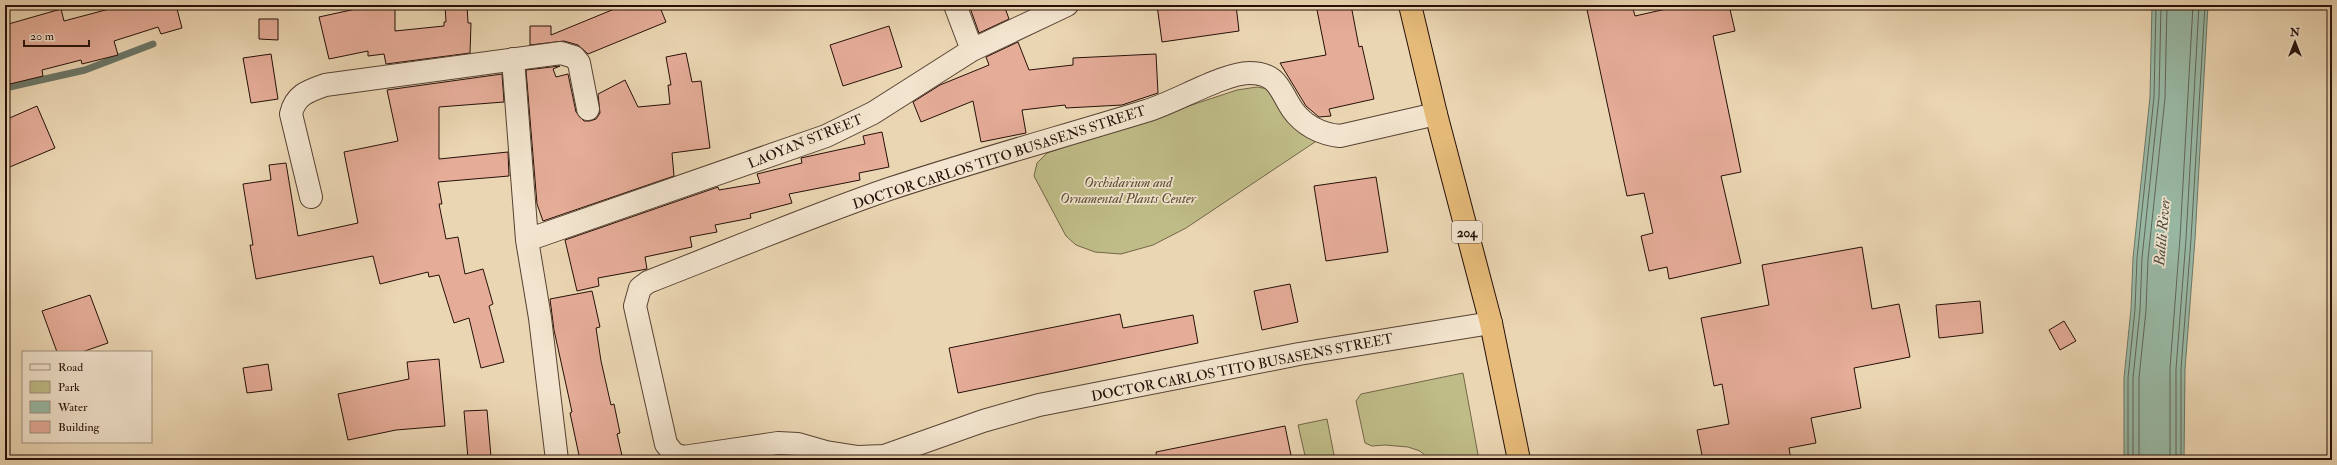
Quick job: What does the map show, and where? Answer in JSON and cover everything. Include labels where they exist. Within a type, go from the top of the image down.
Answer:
[{"type":"highway","name":"204","points":[[1410,5],[1436,114],[1491,323],[1519,460]]},
{"type":"street","points":[[955,5],[972,50]]},
{"type":"street","name":"LAOYAN STREET","points":[[527,240],[826,136],[873,113],[972,50],[1067,5]]},
{"type":"street","points":[[311,197],[292,114],[293,104],[298,97],[325,85],[561,53],[574,57],[579,63],[588,109]]},
{"type":"street","points":[[513,59],[527,240],[541,325],[557,460]]},
{"type":"street","name":"DOCTOR CARLOS TITO BUSASENS STREET","points":[[1436,114],[1340,136],[1325,134],[1311,126],[1293,109],[1285,93],[1275,80],[1263,75],[1248,73],[1226,78],[1164,106],[888,190],[648,282],[640,288],[636,295],[635,306],[666,444],[674,454],[683,457],[778,443],[798,444],[826,452],[858,457],[884,456],[983,421],[1039,405],[1299,354],[1491,323]]},
{"type":"green space","name":"Orchidarium and Ornamental Plants Center","points":[[1257,87],[1268,89],[1318,140],[1186,228],[1153,245],[1121,254],[1095,252],[1076,245],[1066,236],[1034,176],[1037,163],[1047,153],[1237,90]]},
{"type":"green space","points":[[1463,373],[1479,460],[1430,460],[1420,451],[1408,447],[1385,445],[1372,446],[1365,443],[1356,401],[1361,394]]},
{"type":"green space","points":[[1327,419],[1335,460],[1306,460],[1298,425]]},
{"type":"water","name":"Balili River","points":[[2152,5],[2208,5],[2195,239],[2185,369],[2184,460],[2124,460],[2124,378],[2131,309],[2133,258],[2150,97]]},
{"type":"building","points":[[112,5],[176,5],[182,28],[161,34],[158,27],[114,41],[118,55],[82,64],[81,60],[42,70],[43,76],[10,84],[5,64],[5,25],[61,9],[64,21],[113,8]]},
{"type":"building","points":[[374,5],[395,5],[395,31],[444,26],[444,22],[446,22],[445,5],[467,5],[468,23],[471,23],[470,53],[386,64],[384,54],[368,56],[368,51],[329,59],[319,17]]},
{"type":"building","points":[[624,5],[659,5],[666,22],[588,54],[578,45],[564,41],[530,45],[530,26],[551,26],[551,35]]},
{"type":"building","points":[[969,5],[1004,5],[1009,19],[979,33]]},
{"type":"building","points":[[1157,5],[1236,5],[1239,31],[1162,42]]},
{"type":"building","points":[[1316,5],[1351,5],[1359,47],[1362,46],[1374,99],[1329,109],[1331,116],[1319,117],[1306,106],[1280,63],[1326,55]]},
{"type":"building","points":[[1586,5],[1632,5],[1635,16],[1684,5],[1729,5],[1735,31],[1713,36],[1741,172],[1721,176],[1741,263],[1669,279],[1667,267],[1649,271],[1641,236],[1653,233],[1644,193],[1627,196]]},
{"type":"building","points":[[259,19],[278,19],[278,40],[259,39]]},
{"type":"building","points":[[889,26],[902,67],[843,86],[830,45]]},
{"type":"building","points":[[1018,42],[1029,70],[1073,65],[1073,58],[1156,54],[1158,93],[1122,105],[1066,108],[1065,105],[1022,110],[1026,133],[981,142],[973,101],[921,122],[913,102],[940,85],[989,65],[986,57]]},
{"type":"building","points":[[686,53],[692,82],[701,81],[710,148],[672,153],[674,176],[543,221],[537,204],[526,70],[560,66],[553,69],[556,77],[568,74],[576,112],[584,121],[590,121],[596,119],[600,113],[598,94],[625,80],[638,107],[670,104],[668,85],[671,85],[666,57]]},
{"type":"building","points":[[271,54],[278,99],[251,103],[243,58]]},
{"type":"building","points":[[502,74],[504,102],[439,107],[439,159],[508,152],[509,176],[438,182],[442,204],[439,204],[446,239],[458,237],[465,274],[483,269],[493,304],[489,306],[504,362],[481,368],[469,318],[454,323],[439,275],[429,277],[428,272],[380,284],[373,256],[256,279],[250,245],[253,245],[243,184],[271,180],[269,165],[286,163],[298,236],[358,223],[344,152],[398,141],[387,90]]},
{"type":"building","points":[[37,106],[55,148],[5,169],[5,120]]},
{"type":"building","points":[[882,132],[889,167],[859,173],[860,180],[789,194],[792,203],[750,214],[751,218],[715,225],[717,232],[690,237],[692,247],[645,257],[647,269],[598,278],[599,286],[577,291],[565,240],[718,187],[719,190],[760,183],[757,174],[802,163],[801,158],[865,144],[863,136]]},
{"type":"building","points":[[1376,177],[1388,252],[1326,261],[1314,186]]},
{"type":"building","points":[[1862,247],[1872,309],[1899,304],[1910,357],[1854,368],[1861,408],[1811,418],[1816,443],[1789,448],[1791,460],[1703,460],[1697,430],[1729,424],[1722,384],[1714,386],[1701,318],[1769,305],[1762,265]]},
{"type":"building","points":[[1290,284],[1298,322],[1262,330],[1254,291]]},
{"type":"building","points":[[592,291],[600,327],[596,328],[601,361],[611,405],[614,404],[620,433],[617,434],[623,460],[580,460],[570,413],[572,412],[554,330],[550,299]]},
{"type":"building","points":[[90,295],[108,343],[85,351],[57,351],[42,311]]},
{"type":"building","points":[[1980,301],[1983,333],[1939,338],[1936,305]]},
{"type":"building","points":[[1120,314],[1123,328],[1193,315],[1198,343],[958,393],[949,348]]},
{"type":"building","points":[[2064,321],[2076,341],[2060,350],[2049,330]]},
{"type":"building","points":[[439,359],[445,426],[396,430],[348,440],[338,394],[409,379],[407,362]]},
{"type":"building","points":[[268,364],[272,390],[247,393],[243,368]]},
{"type":"building","points":[[487,410],[491,457],[468,459],[464,411]]},
{"type":"building","points":[[1285,426],[1292,460],[1157,460],[1156,452]]},
{"type":"waterway","points":[[5,88],[85,70],[153,44]]}]
